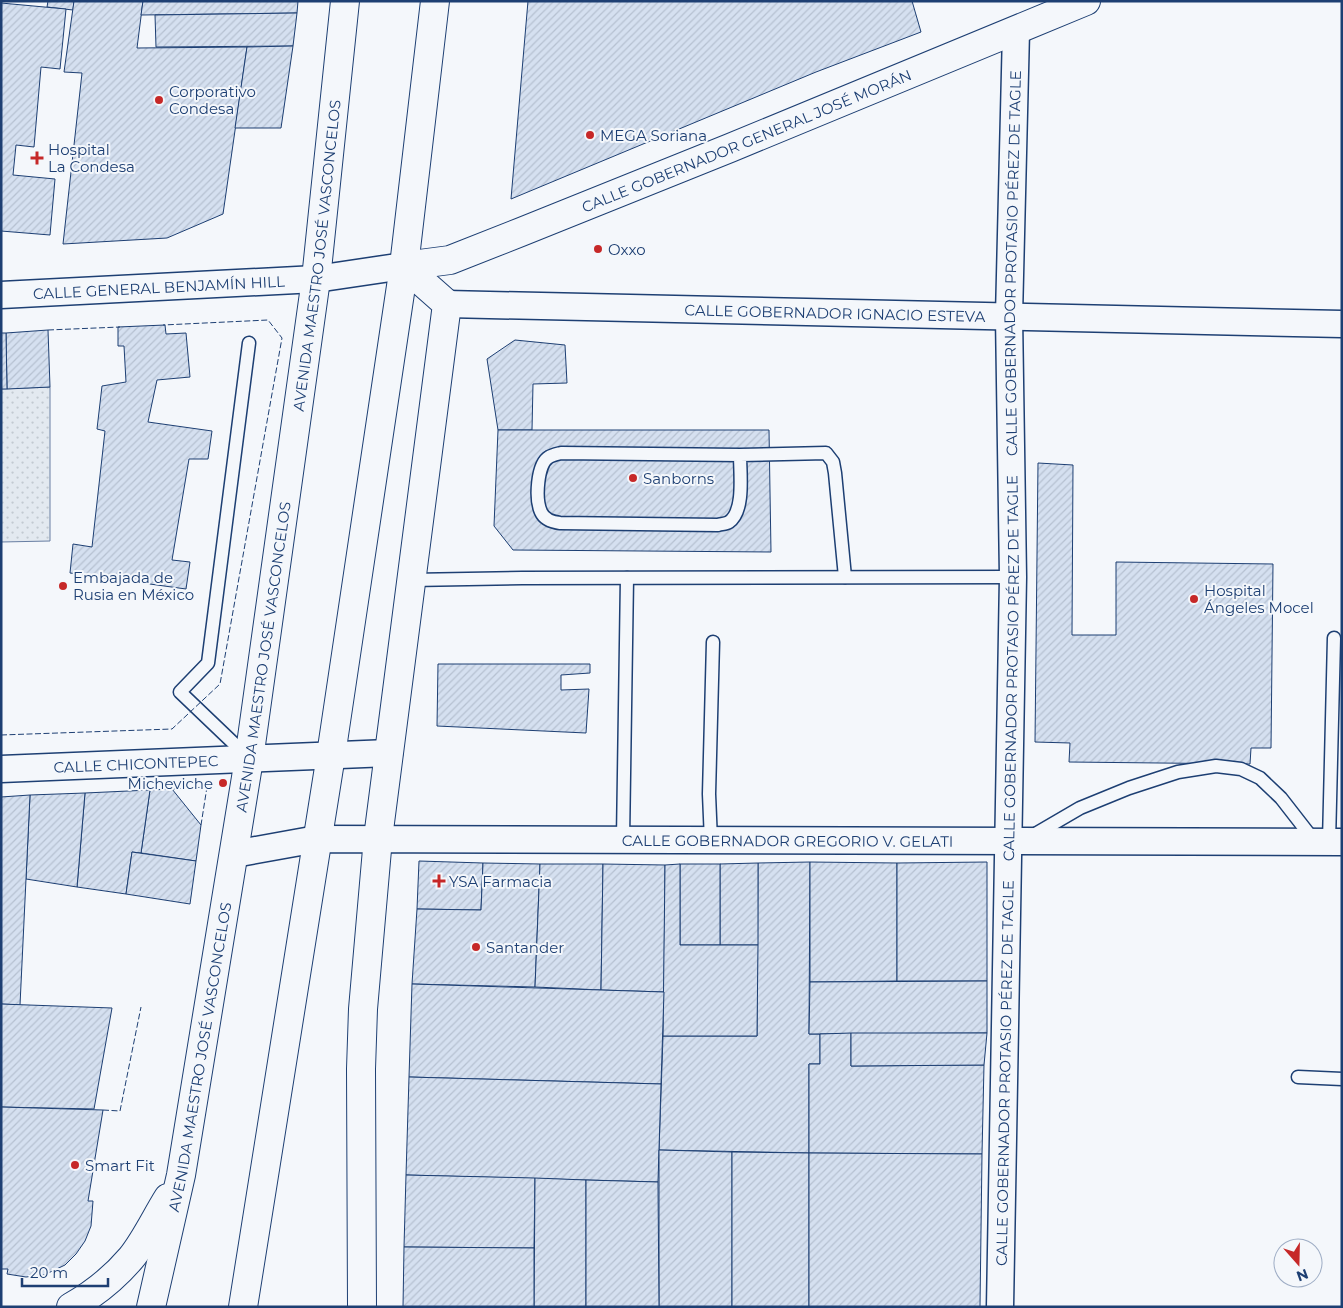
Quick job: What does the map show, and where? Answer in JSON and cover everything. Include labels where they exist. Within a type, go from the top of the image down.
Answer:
[{"type":"main road","name":"AVENIDA MAESTRO JOSÉ VASCONCELOS","points":[[151,1307],[181,1175],[249,759],[316,279],[345,1]]},
{"type":"main road","points":[[243,1307],[331,755],[404,266],[436,1]]},
{"type":"main road","name":"CALLE GOBERNADOR GENERAL JOSÉ MORÁN","points":[[404,266],[450,260],[721,152],[1086,1]]},
{"type":"main road","points":[[362,1307],[361,1069],[363,1009],[378,838],[447,304],[404,266]]},
{"type":"main road","points":[[71,1307],[86,1299],[111,1280],[132,1256],[181,1175]]},
{"type":"street","name":"CALLE GOBERNADOR PROTASIO PÉREZ DE TAGLE","points":[[1000,1307],[1016,842],[1010,316],[1016,31]]},
{"type":"street","name":"CALLE GENERAL BENJAMÍN HILL","points":[[1,295],[316,279],[404,266]]},
{"type":"street","name":"CALLE GOBERNADOR IGNACIO ESTEVA","points":[[447,304],[1342,324]]},
{"type":"street","name":"CALLE CHICONTEPEC","points":[[1,769],[390,753]]},
{"type":"street","name":"CALLE GOBERNADOR GREGORIO V. GELATI","points":[[234,854],[317,839],[378,838],[711,841],[1329,842]]},
{"type":"lane","points":[[249,343],[208,663],[180,692],[249,759]]},
{"type":"lane","points":[[740,455],[740,504],[737,514],[728,522],[718,525],[560,524],[549,521],[541,513],[538,502],[539,475],[542,464],[550,456],[561,453],[740,455],[826,453],[833,462],[841,523],[845,577]]},
{"type":"lane","points":[[411,580],[1013,577]]},
{"type":"lane","points":[[623,839],[626,578]]},
{"type":"lane","points":[[1329,842],[1334,638]]},
{"type":"lane","points":[[711,841],[713,642]]},
{"type":"lane","points":[[1016,842],[1080,808],[1129,788],[1178,772],[1216,766],[1241,769],[1260,778],[1329,842]]},
{"type":"lane","points":[[1298,1077],[1342,1079]]},
{"type":"shaded area","points":[[50,387],[50,541],[1,542],[1,389]]},
{"type":"building","points":[[48,1],[74,1],[73,10],[47,7]]},
{"type":"building","name":"Corporativo Condesa","points":[[74,1],[143,1],[137,48],[247,47],[223,214],[167,238],[63,244],[82,73],[64,72]]},
{"type":"building","points":[[143,1],[298,1],[297,13],[141,15]]},
{"type":"building","name":"MEGA Soriana","points":[[528,1],[912,1],[921,32],[816,72],[511,199]]},
{"type":"building","points":[[1,3],[66,9],[60,69],[41,67],[34,147],[16,145],[13,175],[55,179],[50,235],[1,231]]},
{"type":"building","points":[[297,13],[293,46],[156,47],[155,15]]},
{"type":"building","points":[[293,46],[281,128],[235,128],[247,47]]},
{"type":"building","points":[[165,325],[166,334],[186,333],[190,377],[157,380],[148,422],[212,431],[208,459],[189,459],[172,560],[190,562],[186,589],[70,573],[73,544],[92,547],[105,431],[97,429],[102,386],[126,382],[124,346],[118,346],[118,327]]},
{"type":"building","points":[[48,330],[50,387],[7,389],[6,333]]},
{"type":"building","points":[[1,333],[6,333],[7,389],[1,389]]},
{"type":"building","points":[[515,340],[565,345],[567,383],[533,384],[532,430],[498,430],[487,359]]},
{"type":"building","name":"Sanborns","points":[[498,430],[769,430],[771,552],[513,550],[494,526]]},
{"type":"building","name":"Hospital Ángeles Mocel","points":[[1038,463],[1073,465],[1072,635],[1116,635],[1116,562],[1273,564],[1271,748],[1251,748],[1250,764],[1069,762],[1070,743],[1035,742]]},
{"type":"building","points":[[438,664],[590,664],[590,673],[561,675],[561,690],[589,689],[586,733],[437,726]]},
{"type":"building","points":[[172,789],[201,825],[196,861],[141,853],[150,790]]},
{"type":"building","points":[[150,790],[141,853],[132,852],[126,894],[77,887],[85,793]]},
{"type":"building","points":[[85,793],[77,887],[26,879],[30,795]]},
{"type":"building","points":[[30,795],[20,1005],[1,1004],[1,797]]},
{"type":"building","points":[[132,852],[196,861],[190,904],[126,894]]},
{"type":"building","points":[[419,861],[483,863],[481,910],[417,909]]},
{"type":"building","points":[[810,862],[809,1034],[820,1034],[820,1064],[809,1064],[809,1153],[659,1150],[663,1036],[757,1036],[758,863]]},
{"type":"building","points":[[810,862],[897,863],[897,981],[810,982]]},
{"type":"building","points":[[987,862],[987,981],[897,981],[897,863]]},
{"type":"building","name":"Santander","points":[[483,863],[540,864],[535,987],[412,984],[417,909],[481,910]]},
{"type":"building","points":[[758,863],[758,945],[720,945],[720,864]]},
{"type":"building","points":[[540,864],[603,864],[601,990],[535,987]]},
{"type":"building","points":[[603,864],[665,865],[664,992],[601,990]]},
{"type":"building","points":[[680,864],[720,864],[720,945],[680,945]]},
{"type":"building","points":[[680,864],[680,945],[758,945],[757,1036],[663,1036],[665,865]]},
{"type":"building","points":[[987,981],[987,1033],[809,1034],[810,982]]},
{"type":"building","points":[[412,984],[664,992],[661,1084],[409,1077]]},
{"type":"building","points":[[1,1004],[112,1008],[94,1109],[1,1107]]},
{"type":"building","points":[[851,1033],[851,1066],[984,1065],[982,1154],[809,1153],[809,1064],[820,1064],[820,1034]]},
{"type":"building","points":[[851,1033],[987,1033],[984,1065],[851,1066]]},
{"type":"building","points":[[409,1077],[661,1084],[658,1182],[406,1175]]},
{"type":"building","points":[[1,1107],[103,1110],[88,1201],[93,1201],[91,1226],[85,1241],[76,1254],[65,1265],[44,1275],[26,1277],[7,1274],[8,1269],[1,1269]]},
{"type":"building","points":[[659,1150],[732,1152],[732,1307],[659,1307]]},
{"type":"building","points":[[732,1152],[809,1153],[809,1307],[732,1307]]},
{"type":"building","points":[[809,1153],[982,1154],[980,1307],[809,1307]]},
{"type":"building","points":[[406,1175],[535,1178],[534,1248],[404,1247]]},
{"type":"building","points":[[535,1178],[586,1180],[586,1307],[534,1307]]},
{"type":"building","points":[[586,1180],[658,1182],[659,1307],[586,1307]]},
{"type":"building","points":[[404,1247],[534,1248],[534,1307],[403,1307]]},
{"type":"fence","points":[[1,735],[172,729],[220,684],[282,338],[268,320],[163,325]]},
{"type":"fence","points":[[48,330],[120,327]]},
{"type":"fence","points":[[172,789],[207,787],[201,825]]},
{"type":"fence","points":[[103,1110],[120,1111],[141,1007]]},
{"type":"place","name":"Corporativo Condesa","points":[[159,100]]},
{"type":"place","name":"MEGA Soriana","points":[[590,135]]},
{"type":"place","name":"Hospital La Condesa","points":[[37,158]]},
{"type":"place","name":"Oxxo","points":[[598,249]]},
{"type":"place","name":"Sanborns","points":[[633,478]]},
{"type":"place","name":"Embajada de Rusia en México","points":[[63,586]]},
{"type":"place","name":"Hospital Ángeles Mocel","points":[[1194,599]]},
{"type":"place","name":"Micheviche","points":[[223,783]]},
{"type":"place","name":"YSA Farmacia","points":[[439,881]]},
{"type":"place","name":"Santander","points":[[476,947]]},
{"type":"place","name":"Smart Fit","points":[[75,1165]]}]
